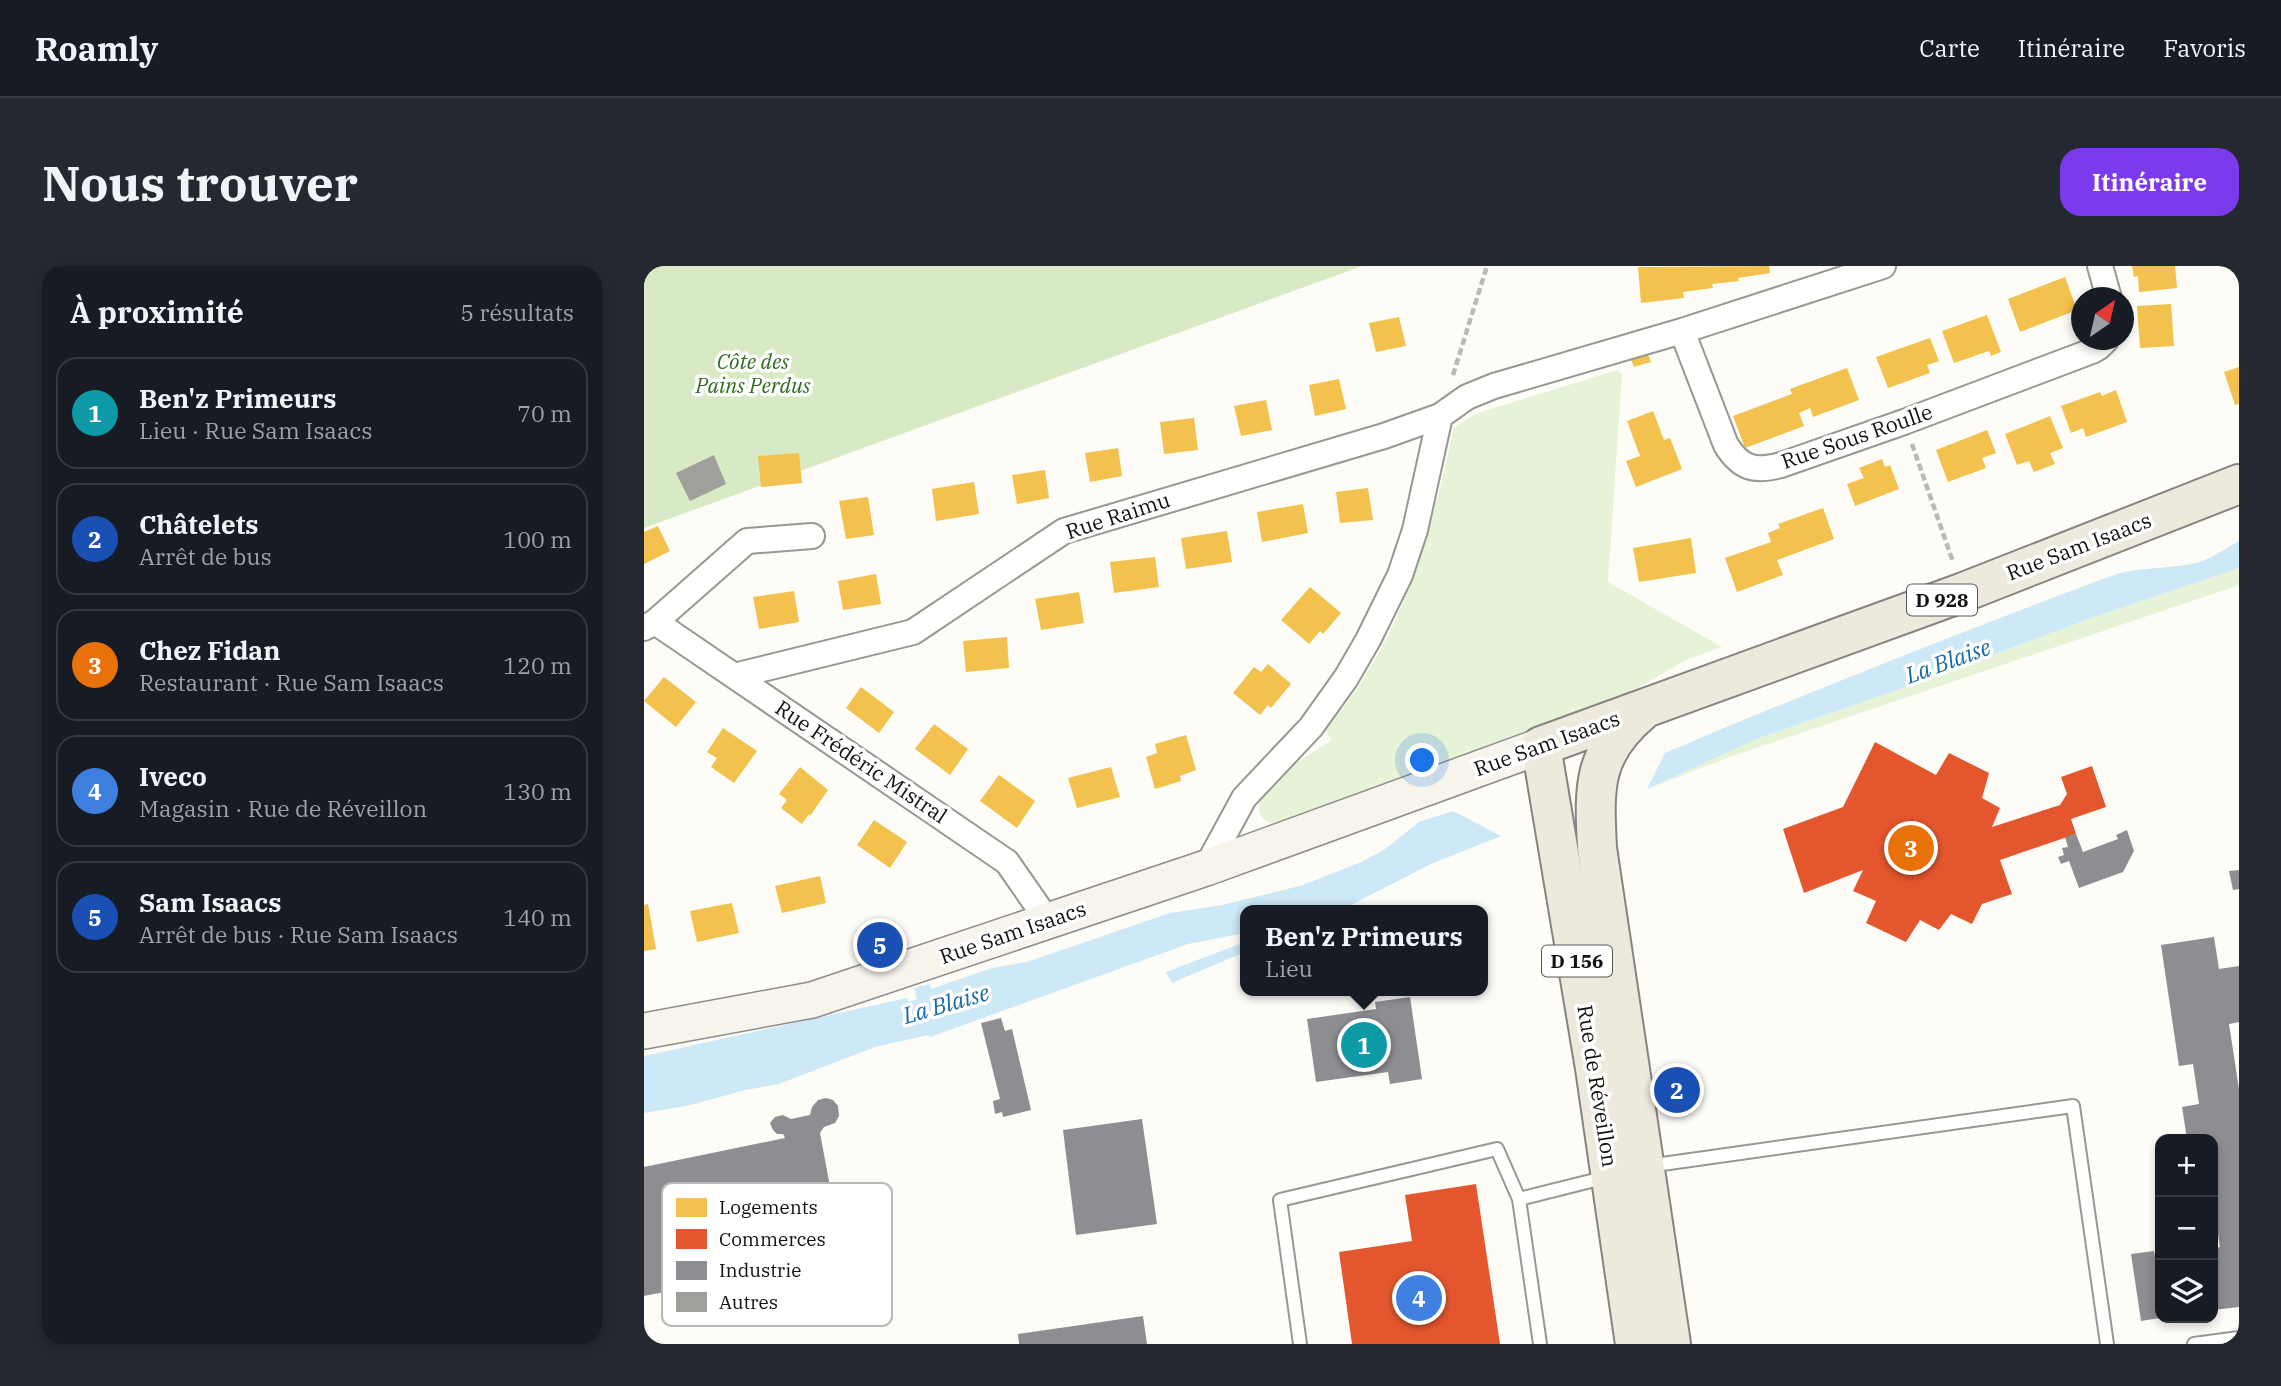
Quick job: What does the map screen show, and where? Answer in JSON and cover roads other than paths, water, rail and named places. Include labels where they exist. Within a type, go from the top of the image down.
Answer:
[{"type":"main road","name":"Rue Sam Isaacs","points":[[644,1031],[812,1000],[1206,868],[1964,592],[2239,484]]},
{"type":"main road","name":"Rue de Réveillon","points":[[1636,1344],[1628,1171],[1597,848],[1595,795],[1600,769],[1615,736],[1643,710]]},
{"type":"main road","name":"Rue de Réveillon","points":[[1554,742],[1597,848]]},
{"type":"main road","name":"Rue de Réveillon","points":[[1554,742],[1628,1171],[1671,1344]]},
{"type":"street","points":[[1206,868],[1244,799],[1311,727],[1346,678],[1368,640],[1400,575],[1415,530],[1440,416],[1467,397],[1494,386],[1682,331],[1883,266]]},
{"type":"street","points":[[2100,266],[2106,287]]},
{"type":"street","name":"Rue Sous Roulle","points":[[1682,331],[1726,445],[1744,466],[1761,468],[1781,465],[1904,422],[2094,350]]},
{"type":"street","name":"Rue Raimu","points":[[734,676],[914,632],[1064,531],[1384,436],[1440,416]]},
{"type":"street","points":[[649,625],[747,541],[812,536]]},
{"type":"street","name":"Rue Frédéric Mistral","points":[[649,625],[734,676],[1007,862],[1048,921]]},
{"type":"lane","points":[[1519,1199],[1628,1171],[2073,1106],[2107,1344]]},
{"type":"lane","points":[[1300,1344],[1280,1200],[1497,1149],[1519,1199],[1540,1344]]},
{"type":"lane","points":[[2194,1344],[2239,1338]]},
{"type":"water","name":"La Blaise","points":[[2239,541],[2239,568],[2097,616],[1759,738],[1647,789],[1665,753],[1885,663],[2108,577],[2128,571],[2198,562]]},
{"type":"water","name":"La Blaise","points":[[1453,811],[1501,836],[1431,864],[1351,905],[1240,905],[1240,934],[1188,944],[930,1037],[928,1035],[875,1047],[779,1084],[644,1113],[644,1056],[907,998],[909,1002],[917,999],[914,988],[930,984],[931,989],[992,968],[1027,962],[1170,913],[1222,905],[1303,885],[1384,850],[1419,822]]},
{"type":"water","points":[[1240,944],[1240,954],[1172,983],[1166,972]]},
{"type":"place","name":"Chez Fidan","points":[[1911,848]]},
{"type":"place","name":"Sam Isaacs","points":[[880,945]]},
{"type":"place","name":"Ben'z Primeurs","points":[[1364,1045]]},
{"type":"place","name":"Châtelets","points":[[1677,1090]]},
{"type":"place","name":"Iveco","points":[[1419,1298]]},
{"type":"park label","name":"Côte des Pains Perdus","points":[[753,374]]}]
